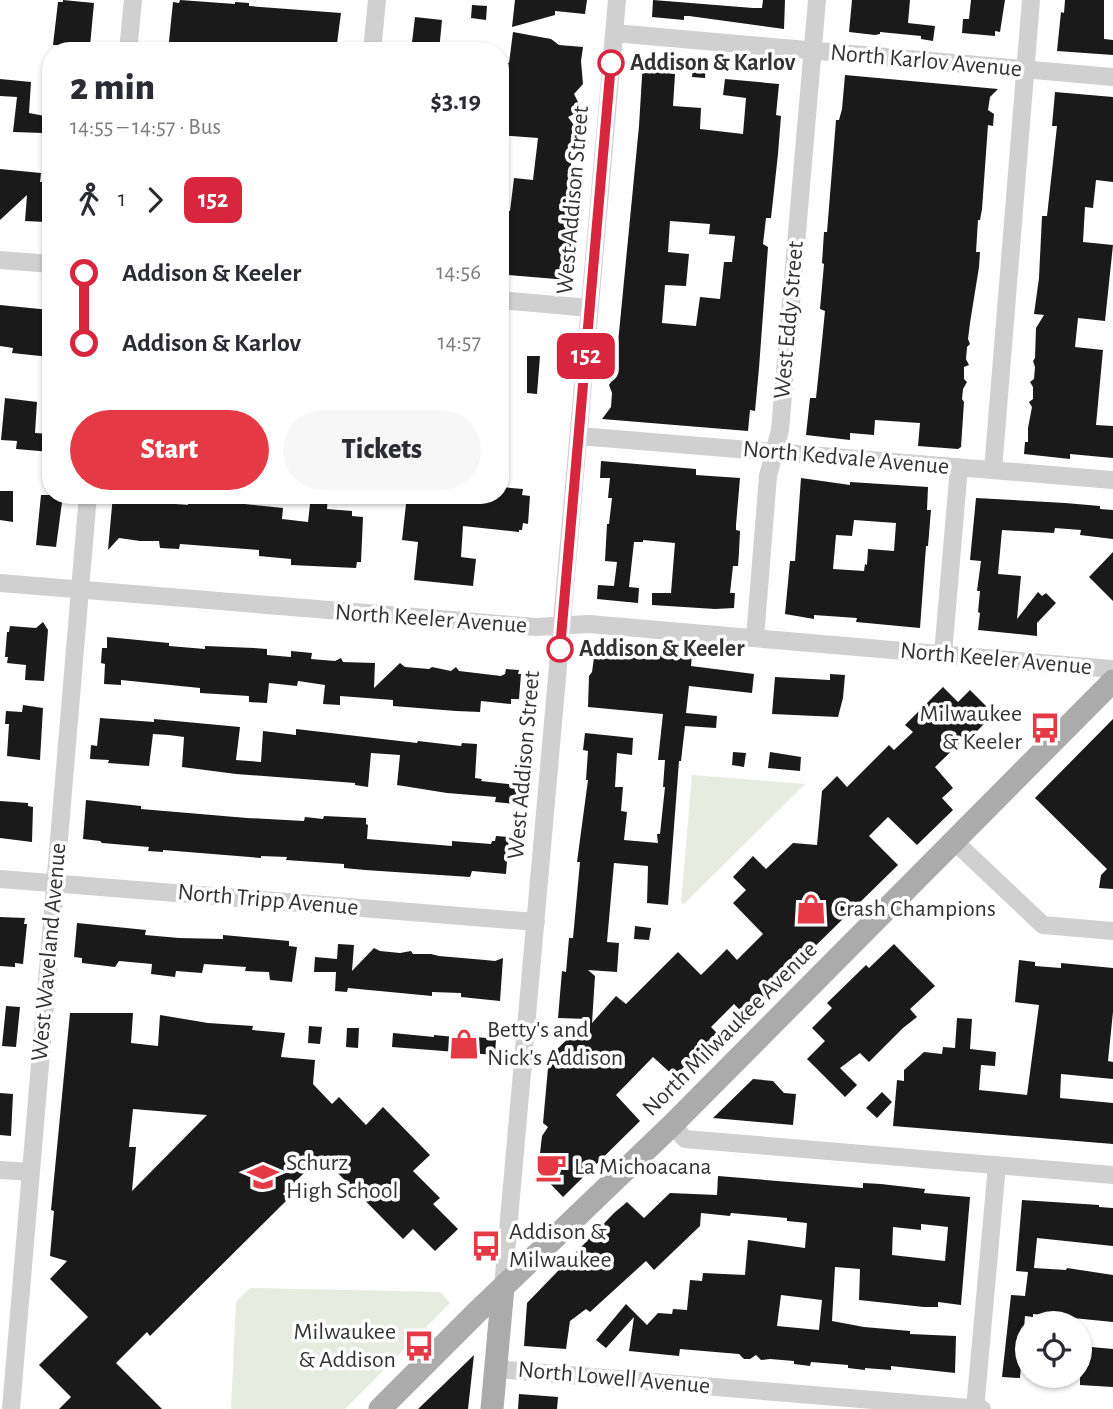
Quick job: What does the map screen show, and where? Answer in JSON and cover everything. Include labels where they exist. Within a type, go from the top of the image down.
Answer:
[{"type":"main road","name":"North Milwaukee Avenue","points":[[380,1409],[672,1125],[1113,681]]},
{"type":"main road","name":"West Addison Street","points":[[492,1409],[503,1287]]},
{"type":"street","points":[[129,42],[133,0]]},
{"type":"street","points":[[373,42],[377,0]]},
{"type":"street","name":"West Addison Street","points":[[503,1287],[617,0]]},
{"type":"street","name":"West Eddy Street","points":[[755,638],[768,476],[780,429],[817,0]]},
{"type":"street","points":[[993,470],[1031,0]]},
{"type":"street","name":"North Karlov Avenue","points":[[614,33],[1113,77]]},
{"type":"street","points":[[0,260],[42,263]]},
{"type":"street","points":[[509,301],[590,307]]},
{"type":"street","name":"North Kedvale Avenue","points":[[579,436],[1113,480]]},
{"type":"street","points":[[943,654],[959,467]]},
{"type":"street","name":"West Waveland Avenue","points":[[11,1409],[87,504]]},
{"type":"street","name":"North Keeler Avenue","points":[[0,583],[536,627],[589,624],[1113,669]]},
{"type":"street","points":[[955,842],[1043,925],[1113,931]]},
{"type":"street","name":"North Tripp Avenue","points":[[0,878],[536,922]]},
{"type":"street","points":[[672,1125],[685,1139],[1113,1175]]},
{"type":"street","points":[[975,1409],[997,1165]]},
{"type":"street","points":[[0,1170],[31,1172]]},
{"type":"street","name":"North Lowell Avenue","points":[[496,1369],[982,1409]]},
{"type":"shaded area","points":[[692,775],[805,784],[684,904],[681,903]]},
{"type":"shaded area","points":[[250,1288],[440,1292],[450,1303],[345,1409],[231,1409],[236,1302]]},
{"type":"building","points":[[180,0],[235,2],[249,3],[249,6],[341,13],[337,42],[169,42],[173,2],[179,3]]},
{"type":"building","points":[[515,0],[587,0],[585,14],[555,11],[555,15],[512,27]]},
{"type":"building","points":[[653,0],[762,8],[763,0],[785,0],[784,29],[689,16],[684,16],[684,20],[652,17]]},
{"type":"building","points":[[852,0],[910,0],[908,23],[935,26],[933,41],[921,39],[921,36],[849,32]]},
{"type":"building","points":[[971,0],[1005,0],[1000,32],[995,31],[995,36],[962,33],[963,19],[969,19]]},
{"type":"building","points":[[1065,0],[1104,0],[1104,39],[1113,40],[1113,55],[1057,51]]},
{"type":"building","points":[[58,2],[94,3],[90,42],[53,42]]},
{"type":"building","points":[[472,5],[487,6],[486,20],[471,18]]},
{"type":"building","points":[[415,17],[442,20],[440,42],[412,42]]},
{"type":"building","points":[[513,32],[551,39],[559,45],[583,47],[583,84],[574,94],[582,110],[568,117],[581,135],[572,140],[571,165],[576,166],[576,184],[568,280],[509,275],[509,211],[514,178],[533,180],[538,138],[509,136],[509,63]]},
{"type":"building","points":[[643,60],[668,65],[668,73],[675,74],[673,106],[701,108],[700,129],[743,134],[746,98],[723,95],[725,79],[779,84],[776,115],[781,116],[778,154],[771,218],[766,218],[763,244],[768,247],[759,368],[755,411],[750,410],[748,431],[602,419],[611,407],[612,393],[609,385],[613,379],[618,343]],"holes":[[[670,221],[710,224],[709,234],[735,236],[732,262],[724,262],[720,299],[700,297],[696,326],[662,323],[665,285],[686,286],[689,254],[668,252]]]},
{"type":"building","points":[[693,63],[706,64],[705,78],[692,77]]},
{"type":"building","points":[[845,75],[998,89],[990,97],[988,110],[994,114],[993,126],[988,125],[982,209],[978,220],[976,252],[980,252],[979,267],[968,339],[970,344],[967,347],[966,359],[969,365],[964,367],[964,379],[967,382],[963,389],[961,447],[958,449],[918,446],[920,423],[875,420],[874,435],[850,433],[850,440],[806,435],[810,398],[816,398],[825,311],[820,309],[824,232],[827,232],[836,120],[839,120],[842,109]]},
{"type":"building","points":[[0,79],[31,82],[29,113],[42,115],[42,133],[13,132],[17,97],[0,96]]},
{"type":"building","points":[[1055,92],[1113,97],[1113,182],[1096,180],[1093,208],[1085,207],[1083,242],[1113,245],[1105,321],[1078,318],[1075,347],[1103,350],[1096,425],[1113,426],[1113,458],[1070,454],[1070,459],[1024,454],[1032,407],[1029,402],[1033,399],[1030,382],[1034,379],[1036,328],[1044,315],[1034,314],[1042,216],[1047,216],[1057,126],[1052,126]]},
{"type":"building","points":[[0,169],[41,173],[42,222],[25,221],[27,195],[0,220]]},
{"type":"building","points":[[0,305],[42,309],[42,356],[12,353],[13,348],[0,346]]},
{"type":"building","points":[[527,356],[540,356],[537,394],[527,393]]},
{"type":"building","points":[[5,398],[37,402],[35,433],[42,433],[42,451],[16,449],[17,441],[1,440]]},
{"type":"building","points":[[601,461],[696,469],[696,475],[740,478],[736,525],[736,530],[740,531],[738,566],[733,566],[730,593],[735,593],[734,608],[652,605],[652,593],[671,593],[675,543],[643,540],[634,542],[629,587],[639,588],[638,603],[597,599],[598,585],[614,586],[617,562],[605,561],[612,498],[608,498],[610,478],[600,478]]},
{"type":"building","points":[[801,478],[850,485],[850,482],[928,487],[927,510],[931,510],[920,628],[856,622],[857,618],[814,615],[814,619],[785,614],[790,561],[795,561]],"holes":[[[854,520],[896,523],[894,551],[868,549],[864,571],[833,569],[836,535],[852,536]]]},
{"type":"building","points":[[509,488],[523,489],[522,495],[530,496],[528,524],[523,523],[519,532],[463,526],[461,557],[476,559],[473,586],[414,580],[418,542],[402,540],[406,504],[509,504]]},
{"type":"building","points":[[0,491],[13,491],[13,522],[0,520]]},
{"type":"building","points":[[42,495],[42,504],[62,504],[56,547],[36,545]]},
{"type":"building","points":[[976,498],[1100,506],[1100,509],[1113,510],[1113,539],[1080,535],[1081,530],[1055,528],[1054,533],[1002,530],[998,574],[1021,576],[1017,619],[1038,592],[1042,596],[1046,593],[1056,603],[1037,623],[1037,636],[978,630],[980,591],[977,591],[981,561],[970,560]]},
{"type":"building","points":[[112,504],[245,504],[283,508],[282,519],[308,522],[310,504],[327,504],[327,509],[352,511],[352,516],[363,517],[361,562],[357,562],[356,568],[291,565],[291,559],[259,556],[259,550],[180,544],[179,549],[160,548],[159,541],[119,538],[108,550]]},
{"type":"building","points":[[1113,552],[1113,601],[1089,577]]},
{"type":"building","points":[[43,622],[48,630],[44,681],[25,680],[26,665],[7,663],[7,632],[10,626],[36,628]]},
{"type":"building","points":[[107,637],[205,649],[205,646],[267,649],[267,655],[291,657],[291,651],[312,653],[311,659],[335,661],[341,658],[343,662],[375,663],[374,688],[400,663],[405,667],[432,667],[451,671],[456,667],[459,671],[501,676],[506,669],[519,670],[519,699],[511,699],[511,704],[481,701],[480,712],[393,706],[393,700],[340,696],[340,705],[323,704],[325,685],[298,681],[297,686],[269,683],[267,703],[249,702],[249,696],[200,693],[200,688],[121,680],[121,685],[104,684],[105,664],[101,663],[102,648],[107,648]]},
{"type":"building","points":[[588,646],[692,655],[691,666],[754,674],[752,693],[689,686],[686,713],[717,716],[716,728],[685,726],[679,761],[668,905],[647,903],[648,866],[614,863],[607,942],[619,943],[617,972],[588,970],[595,976],[592,1023],[616,996],[626,1004],[678,952],[701,975],[727,949],[737,960],[763,934],[733,903],[746,890],[733,877],[753,856],[766,869],[793,843],[817,845],[822,791],[837,776],[847,787],[889,745],[894,750],[913,732],[905,725],[943,687],[958,702],[970,690],[994,714],[935,767],[953,788],[942,798],[953,810],[917,845],[888,817],[869,836],[898,865],[745,1015],[734,1004],[711,1027],[722,1038],[693,1067],[688,1062],[675,1077],[653,1057],[616,1095],[640,1121],[563,1197],[538,1171],[542,1136],[548,1127],[543,1123],[549,1057],[588,1019],[558,1018],[562,971],[566,972],[569,938],[573,938],[580,862],[577,862],[588,780],[588,751],[583,750],[585,733],[633,738],[632,755],[617,753],[615,787],[623,787],[621,811],[627,812],[624,840],[658,843],[657,834],[660,834],[665,787],[665,760],[658,760],[663,714],[588,707],[589,676],[594,658]]},
{"type":"building","points":[[830,674],[845,675],[838,717],[772,714],[775,677],[830,680]]},
{"type":"building","points":[[23,705],[43,708],[40,760],[7,756],[9,724],[5,724],[6,711],[22,712]]},
{"type":"building","points":[[100,718],[154,722],[154,719],[240,727],[236,760],[261,762],[263,731],[296,735],[296,729],[417,743],[461,746],[462,743],[477,744],[475,778],[517,785],[515,804],[495,802],[496,797],[397,785],[400,755],[371,753],[368,787],[355,783],[182,767],[184,737],[169,735],[153,734],[149,766],[108,763],[109,760],[90,759],[91,745],[97,746]]},
{"type":"building","points":[[1113,719],[1113,889],[1099,888],[1101,875],[1107,869],[1035,798]]},
{"type":"building","points":[[733,752],[746,753],[744,767],[732,765]]},
{"type":"building","points":[[770,752],[801,757],[800,771],[768,768]]},
{"type":"building","points":[[86,800],[141,806],[141,809],[247,818],[304,821],[305,817],[323,819],[324,816],[366,818],[367,839],[452,846],[452,841],[491,844],[496,836],[509,837],[506,874],[472,871],[470,877],[365,870],[344,868],[344,864],[286,860],[287,857],[261,858],[148,851],[149,847],[102,843],[83,839]]},
{"type":"building","points":[[0,801],[28,803],[28,806],[33,807],[32,842],[0,838]]},
{"type":"building","points":[[0,917],[25,918],[24,924],[27,924],[23,964],[15,963],[15,967],[0,966]]},
{"type":"building","points":[[77,923],[146,930],[145,935],[179,938],[223,939],[223,935],[289,941],[289,946],[297,947],[292,982],[270,980],[269,972],[245,971],[246,967],[204,964],[202,973],[176,971],[175,977],[151,974],[152,964],[119,961],[115,967],[82,963],[82,958],[74,957]]},
{"type":"building","points":[[635,926],[651,928],[649,940],[634,939]]},
{"type":"building","points":[[338,944],[354,945],[352,971],[374,948],[380,951],[411,951],[413,954],[495,961],[503,958],[500,1001],[461,997],[461,993],[432,992],[432,996],[348,988],[347,992],[335,991],[336,972],[314,972],[315,957],[337,959]]},
{"type":"building","points":[[894,944],[935,986],[910,1009],[917,1017],[869,1062],[860,1053],[840,1068],[857,1085],[845,1097],[807,1059],[825,1041],[812,1028],[832,1008],[827,1003],[866,965],[869,968]]},
{"type":"building","points":[[1019,960],[1035,962],[1035,966],[1061,968],[1061,963],[1113,968],[1113,1012],[1108,1061],[1113,1062],[1113,1079],[1061,1074],[1060,1098],[1113,1103],[1113,1144],[893,1126],[897,1080],[904,1081],[904,1070],[924,1052],[942,1054],[943,1047],[955,1048],[957,1018],[972,1019],[970,1049],[996,1052],[995,1066],[981,1065],[979,1090],[1027,1095],[1039,1005],[1015,1002]]},
{"type":"building","points":[[6,1006],[20,1007],[16,1047],[2,1046]]},
{"type":"building","name":"Schurz High School","points":[[70,1013],[133,1013],[131,1043],[158,1046],[160,1015],[208,1023],[253,1026],[252,1030],[285,1033],[281,1057],[315,1060],[313,1084],[332,1104],[339,1097],[366,1125],[383,1107],[430,1155],[413,1171],[440,1198],[433,1204],[458,1229],[435,1251],[413,1229],[403,1239],[321,1156],[283,1194],[288,1199],[150,1336],[147,1332],[116,1363],[162,1409],[59,1409],[71,1397],[39,1365],[88,1317],[50,1279],[67,1261],[50,1256],[54,1211],[51,1210]],"holes":[[[133,1109],[207,1115],[132,1191],[136,1147],[129,1147]]]},
{"type":"building","points":[[309,1026],[322,1027],[320,1044],[308,1043]]},
{"type":"building","points":[[347,1028],[359,1028],[358,1048],[346,1047]]},
{"type":"building","name":"Betty's and Nick's Addison","points":[[393,1033],[496,1039],[495,1055],[392,1047]]},
{"type":"building","points":[[753,1079],[773,1081],[784,1093],[796,1094],[793,1125],[713,1118]]},
{"type":"building","points":[[882,1092],[892,1102],[877,1118],[866,1108]]},
{"type":"building","points":[[0,1093],[13,1094],[11,1136],[0,1135]]},
{"type":"building","points":[[718,1176],[863,1188],[863,1183],[881,1184],[925,1189],[924,1193],[970,1197],[961,1305],[938,1302],[938,1307],[924,1307],[859,1300],[860,1269],[835,1267],[832,1321],[910,1331],[910,1334],[956,1336],[955,1373],[891,1366],[891,1370],[865,1370],[848,1368],[848,1365],[811,1362],[810,1366],[794,1364],[794,1361],[761,1360],[756,1355],[744,1359],[739,1354],[680,1349],[679,1356],[629,1351],[634,1317],[606,1348],[596,1340],[626,1304],[647,1325],[658,1313],[672,1314],[673,1309],[687,1310],[690,1280],[702,1281],[703,1273],[745,1275],[748,1240],[805,1248],[807,1223],[787,1221],[787,1218],[731,1213],[730,1216],[701,1213],[700,1226],[654,1270],[646,1261],[590,1312],[586,1309],[570,1321],[566,1349],[524,1346],[527,1303],[627,1202],[644,1218],[670,1193],[717,1195]],"holes":[[[921,1224],[948,1227],[945,1261],[892,1255],[893,1227],[921,1230]],[[781,1295],[822,1300],[819,1330],[777,1326]]]},
{"type":"building","points":[[1022,1200],[1113,1208],[1113,1246],[1037,1238],[1034,1268],[1067,1268],[1113,1275],[1113,1322],[1092,1320],[1092,1311],[1015,1311],[1015,1378],[1002,1377],[1011,1295],[1025,1296],[1028,1272],[1016,1271]]},
{"type":"building","points":[[1092,1347],[1113,1349],[1113,1387],[1092,1386]]},
{"type":"building","points":[[474,1355],[468,1409],[418,1409],[443,1385]]},
{"type":"building","points":[[519,1394],[558,1397],[557,1409],[518,1409]]},
{"type":"bus line","name":"152","points":[[560,649],[611,63]]},
{"type":"place","name":"Addison & Karlov","points":[[611,63]]},
{"type":"place","name":"Addison & Keeler","points":[[560,649]]},
{"type":"place","name":"Milwaukee & Keeler","points":[[1045,728]]},
{"type":"place","name":"Crash Champions","points":[[811,909]]},
{"type":"place","name":"Betty's and Nick's Addison","points":[[464,1044]]},
{"type":"place","name":"La Michoacana","points":[[551,1167]]},
{"type":"place","name":"Schurz High School","points":[[263,1177]]},
{"type":"place","name":"Addison & Milwaukee","points":[[486,1246]]},
{"type":"place","name":"Milwaukee & Addison","points":[[419,1346]]}]
